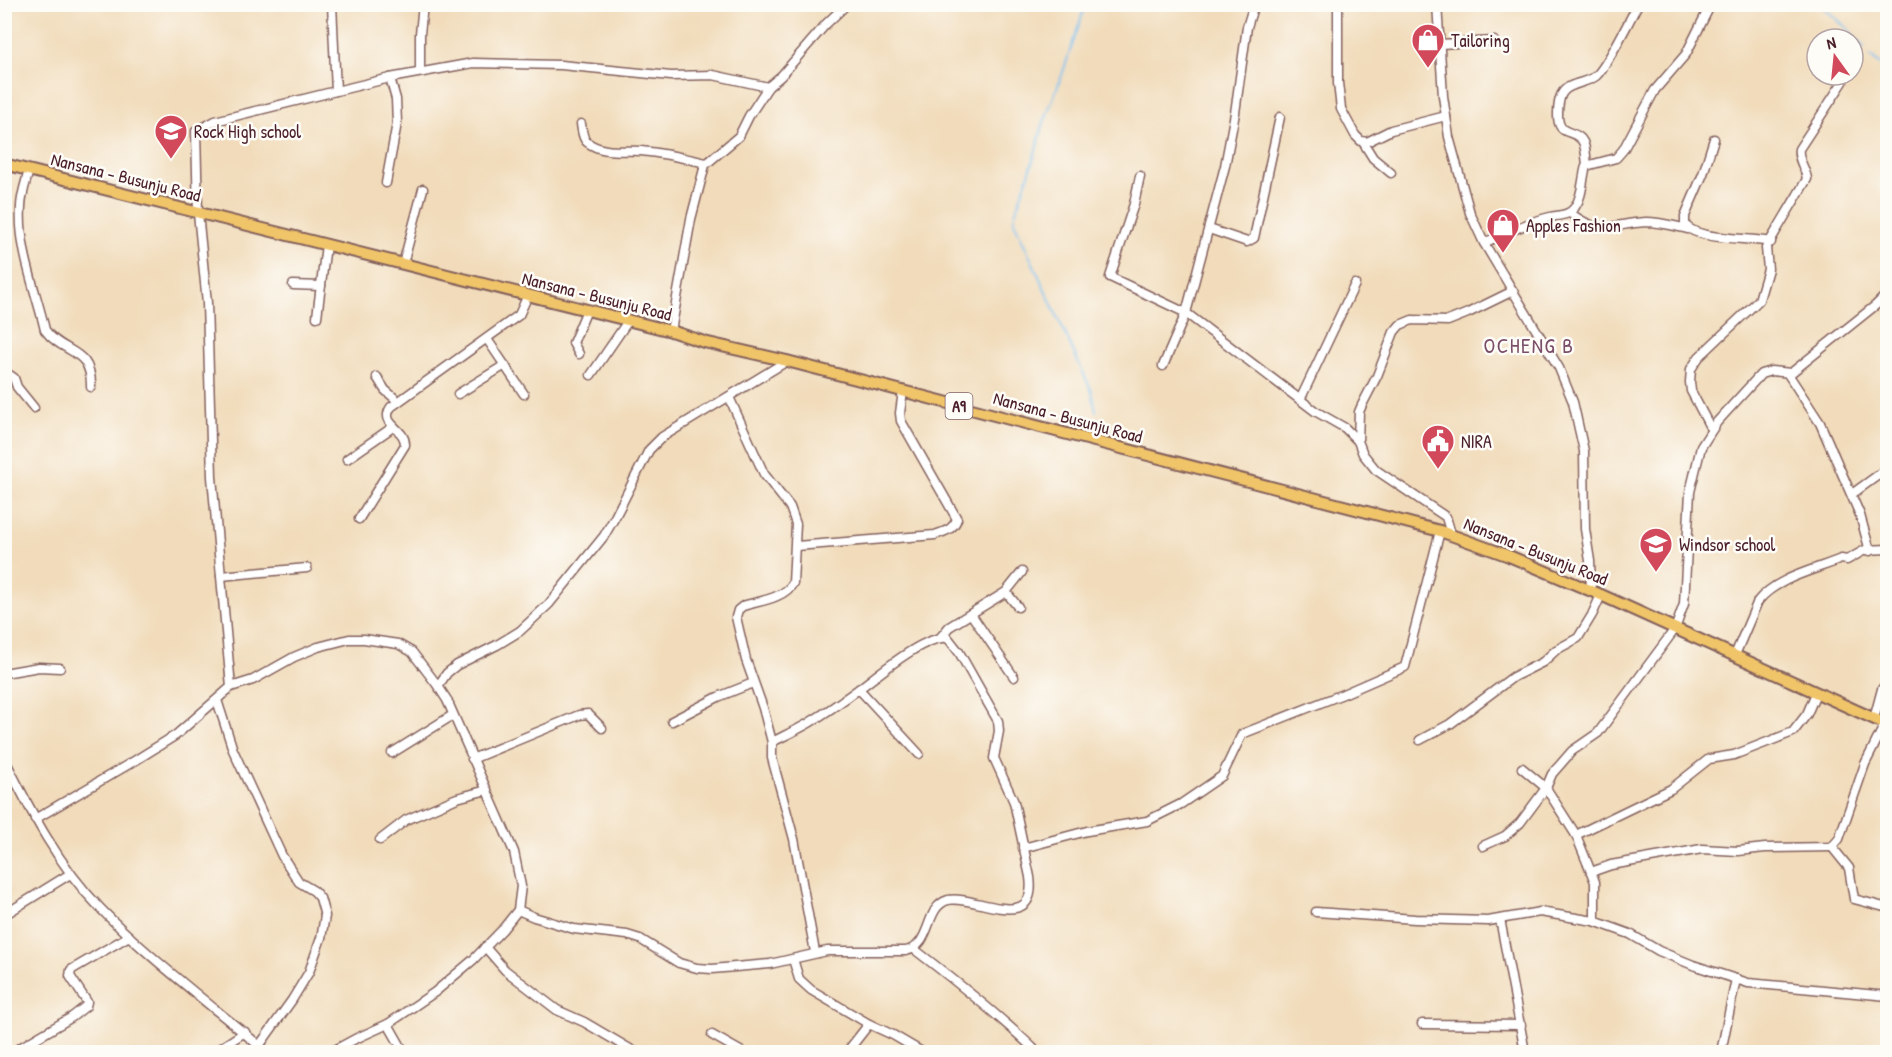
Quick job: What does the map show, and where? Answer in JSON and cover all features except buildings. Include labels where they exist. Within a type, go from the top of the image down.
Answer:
[{"type":"main road","name":"Nansana - Busunju Road","points":[[4,164],[587,310],[704,342],[788,361],[1451,534],[1596,593],[1886,725]]},
{"type":"street","points":[[332,4],[336,91]]},
{"type":"street","points":[[420,72],[423,4]]},
{"type":"street","points":[[671,332],[691,219],[706,163],[738,136],[748,116],[768,87],[847,4]]},
{"type":"street","points":[[1163,366],[1186,313],[1209,229],[1231,134],[1247,27],[1254,4]]},
{"type":"street","points":[[1338,4],[1338,83],[1341,109],[1355,135],[1363,142],[1373,158],[1391,173]]},
{"type":"street","points":[[1420,740],[1450,724],[1513,677],[1543,662],[1556,650],[1578,638],[1592,615],[1596,593],[1585,529],[1584,451],[1574,402],[1559,368],[1484,243],[1470,213],[1449,137],[1437,4]]},
{"type":"street","points":[[1484,243],[1544,218],[1570,213],[1578,202],[1587,165],[1583,142],[1579,136],[1565,131],[1559,124],[1561,95],[1565,90],[1586,82],[1601,70],[1638,4]]},
{"type":"street","points":[[1587,165],[1616,158],[1623,150],[1655,90],[1686,54],[1711,4]]},
{"type":"street","points":[[1440,45],[1494,41]]},
{"type":"street","points":[[231,687],[212,477],[207,303],[198,213],[196,131],[215,121],[336,91],[390,78],[473,63],[531,63],[618,69],[671,76],[713,75],[768,87]]},
{"type":"street","points":[[386,183],[397,123],[396,99],[390,78]]},
{"type":"street","points":[[1711,429],[1691,391],[1691,369],[1699,357],[1759,300],[1768,269],[1766,252],[1807,179],[1807,172],[1798,155],[1799,149],[1840,87]]},
{"type":"street","points":[[1363,142],[1391,130],[1446,116]]},
{"type":"street","points":[[1209,229],[1247,242],[1254,238],[1280,117]]},
{"type":"street","points":[[581,124],[587,142],[606,150],[641,151],[706,163]]},
{"type":"street","points":[[1688,229],[1683,222],[1714,140]]},
{"type":"street","points":[[29,170],[21,206],[22,234],[28,268],[45,330],[50,338],[82,356],[90,372],[91,387]]},
{"type":"street","points":[[1140,176],[1134,204],[1110,277],[1186,313],[1300,400],[1345,428],[1358,441]]},
{"type":"street","points":[[403,264],[423,189]]},
{"type":"street","points":[[1570,213],[1583,223],[1596,228],[1656,222],[1724,237],[1771,242]]},
{"type":"street","points":[[317,317],[326,244]]},
{"type":"street","points":[[1300,400],[1355,284]]},
{"type":"street","points":[[293,285],[321,286]]},
{"type":"street","points":[[1451,534],[1446,517],[1376,470],[1363,454],[1358,441],[1359,412],[1377,376],[1394,332],[1400,325],[1412,320],[1448,321],[1513,291]]},
{"type":"street","points":[[1788,374],[1844,332],[1887,293]]},
{"type":"street","points":[[359,519],[405,445],[404,437],[390,424],[387,415],[391,407],[519,315],[528,295]]},
{"type":"street","points":[[579,354],[573,343],[587,310]]},
{"type":"street","points":[[591,375],[628,321]]},
{"type":"street","points":[[487,339],[524,394]]},
{"type":"street","points":[[438,686],[452,669],[520,631],[549,604],[604,536],[649,450],[662,437],[788,361]]},
{"type":"street","points":[[458,394],[505,365]]},
{"type":"street","points":[[4,371],[14,378],[17,387],[34,408]]},
{"type":"street","points":[[1483,846],[1505,836],[1520,823],[1546,788],[1552,774],[1566,758],[1598,733],[1675,629],[1684,604],[1690,492],[1701,447],[1711,429],[1761,374],[1771,371],[1788,374],[1820,423],[1852,494],[1870,551]]},
{"type":"street","points":[[377,376],[385,390],[398,401]]},
{"type":"street","points":[[796,546],[935,535],[955,525],[957,519],[901,421],[903,391]]},
{"type":"street","points":[[729,397],[764,474],[790,507],[796,524],[793,583],[788,590],[738,610],[736,616],[753,683],[763,708],[772,742],[772,758],[794,840],[815,952]]},
{"type":"street","points":[[347,459],[393,427]]},
{"type":"street","points":[[1852,494],[1887,468]]},
{"type":"street","points":[[1023,848],[1098,829],[1147,821],[1181,804],[1222,776],[1242,734],[1405,667],[1440,531]]},
{"type":"street","points":[[1735,655],[1758,601],[1764,594],[1793,576],[1841,559],[1847,560],[1865,550],[1887,549]]},
{"type":"street","points":[[221,576],[307,568]]},
{"type":"street","points":[[940,638],[949,627],[1006,592],[1022,572]]},
{"type":"street","points":[[1006,592],[1018,607]]},
{"type":"street","points":[[971,614],[1014,677]]},
{"type":"street","points":[[518,910],[574,929],[627,935],[640,939],[679,963],[712,969],[760,965],[815,952],[906,951],[915,949],[925,935],[937,908],[948,900],[963,900],[1006,909],[1023,904],[1031,885],[1014,801],[994,758],[999,731],[998,721],[948,638],[940,638],[921,645],[808,723],[772,742]]},
{"type":"street","points":[[34,819],[176,735],[231,687],[253,680],[318,646],[334,641],[364,639],[399,644],[412,652],[447,700],[514,852],[520,872],[521,886],[518,910],[513,918],[454,977],[388,1024],[331,1053]]},
{"type":"street","points":[[4,673],[39,667],[60,668]]},
{"type":"street","points":[[1874,719],[1882,689],[1887,681]]},
{"type":"street","points":[[672,721],[718,697],[753,683]]},
{"type":"street","points":[[859,689],[919,754]]},
{"type":"street","points":[[1576,835],[1671,789],[1709,759],[1734,754],[1793,732],[1807,714],[1816,693]]},
{"type":"street","points":[[4,758],[34,819],[70,874],[99,908],[262,1049],[309,972],[321,938],[325,916],[320,898],[314,891],[299,882],[282,856],[233,750],[217,700]]},
{"type":"street","points":[[472,759],[579,715],[588,714],[602,728]]},
{"type":"street","points":[[392,753],[453,715]]},
{"type":"street","points":[[1591,872],[1611,865],[1702,849],[1738,851],[1782,847],[1832,847],[1839,839],[1865,764],[1886,725]]},
{"type":"street","points":[[1522,768],[1546,788],[1576,835],[1596,888],[1594,921]]},
{"type":"street","points":[[380,840],[406,820],[457,798],[487,790]]},
{"type":"street","points":[[1832,847],[1849,868],[1854,899],[1887,908]]},
{"type":"street","points":[[4,915],[70,874]]},
{"type":"street","points":[[1316,912],[1415,919],[1500,920],[1540,912],[1594,921],[1630,934],[1659,951],[1693,965],[1736,979],[1767,985],[1887,996]]},
{"type":"street","points":[[1500,920],[1526,1053]]},
{"type":"street","points":[[12,1053],[86,1006],[87,1002],[70,976],[71,970],[129,936]]},
{"type":"street","points":[[485,947],[505,970],[556,1010],[584,1022],[634,1053]]},
{"type":"street","points":[[915,949],[979,1000],[1037,1053]]},
{"type":"street","points":[[793,959],[799,979],[811,990],[922,1053]]},
{"type":"street","points":[[1721,1053],[1736,979]]},
{"type":"street","points":[[388,1024],[404,1053]]},
{"type":"street","points":[[847,1053],[869,1024]]},
{"type":"street","points":[[1422,1024],[1521,1025]]},
{"type":"street","points":[[214,1053],[245,1032]]},
{"type":"street","points":[[712,1035],[742,1053]]},
{"type":"waterway","points":[[1086,4],[1044,122],[1014,222],[1092,392],[1096,411]]},
{"type":"waterway","points":[[1819,4],[1846,27]]},
{"type":"waterway","points":[[1870,56],[1888,72]]},
{"type":"place","name":"Tailoring","points":[[1428,69]]},
{"type":"place","name":"Rock High school","points":[[171,160]]},
{"type":"place","name":"Apples Fashion","points":[[1503,254]]},
{"type":"place","name":"NIRA","points":[[1438,470]]},
{"type":"place","name":"Windsor school","points":[[1656,573]]},
{"type":"district","name":"OCHENG B","points":[[1529,345]]}]
